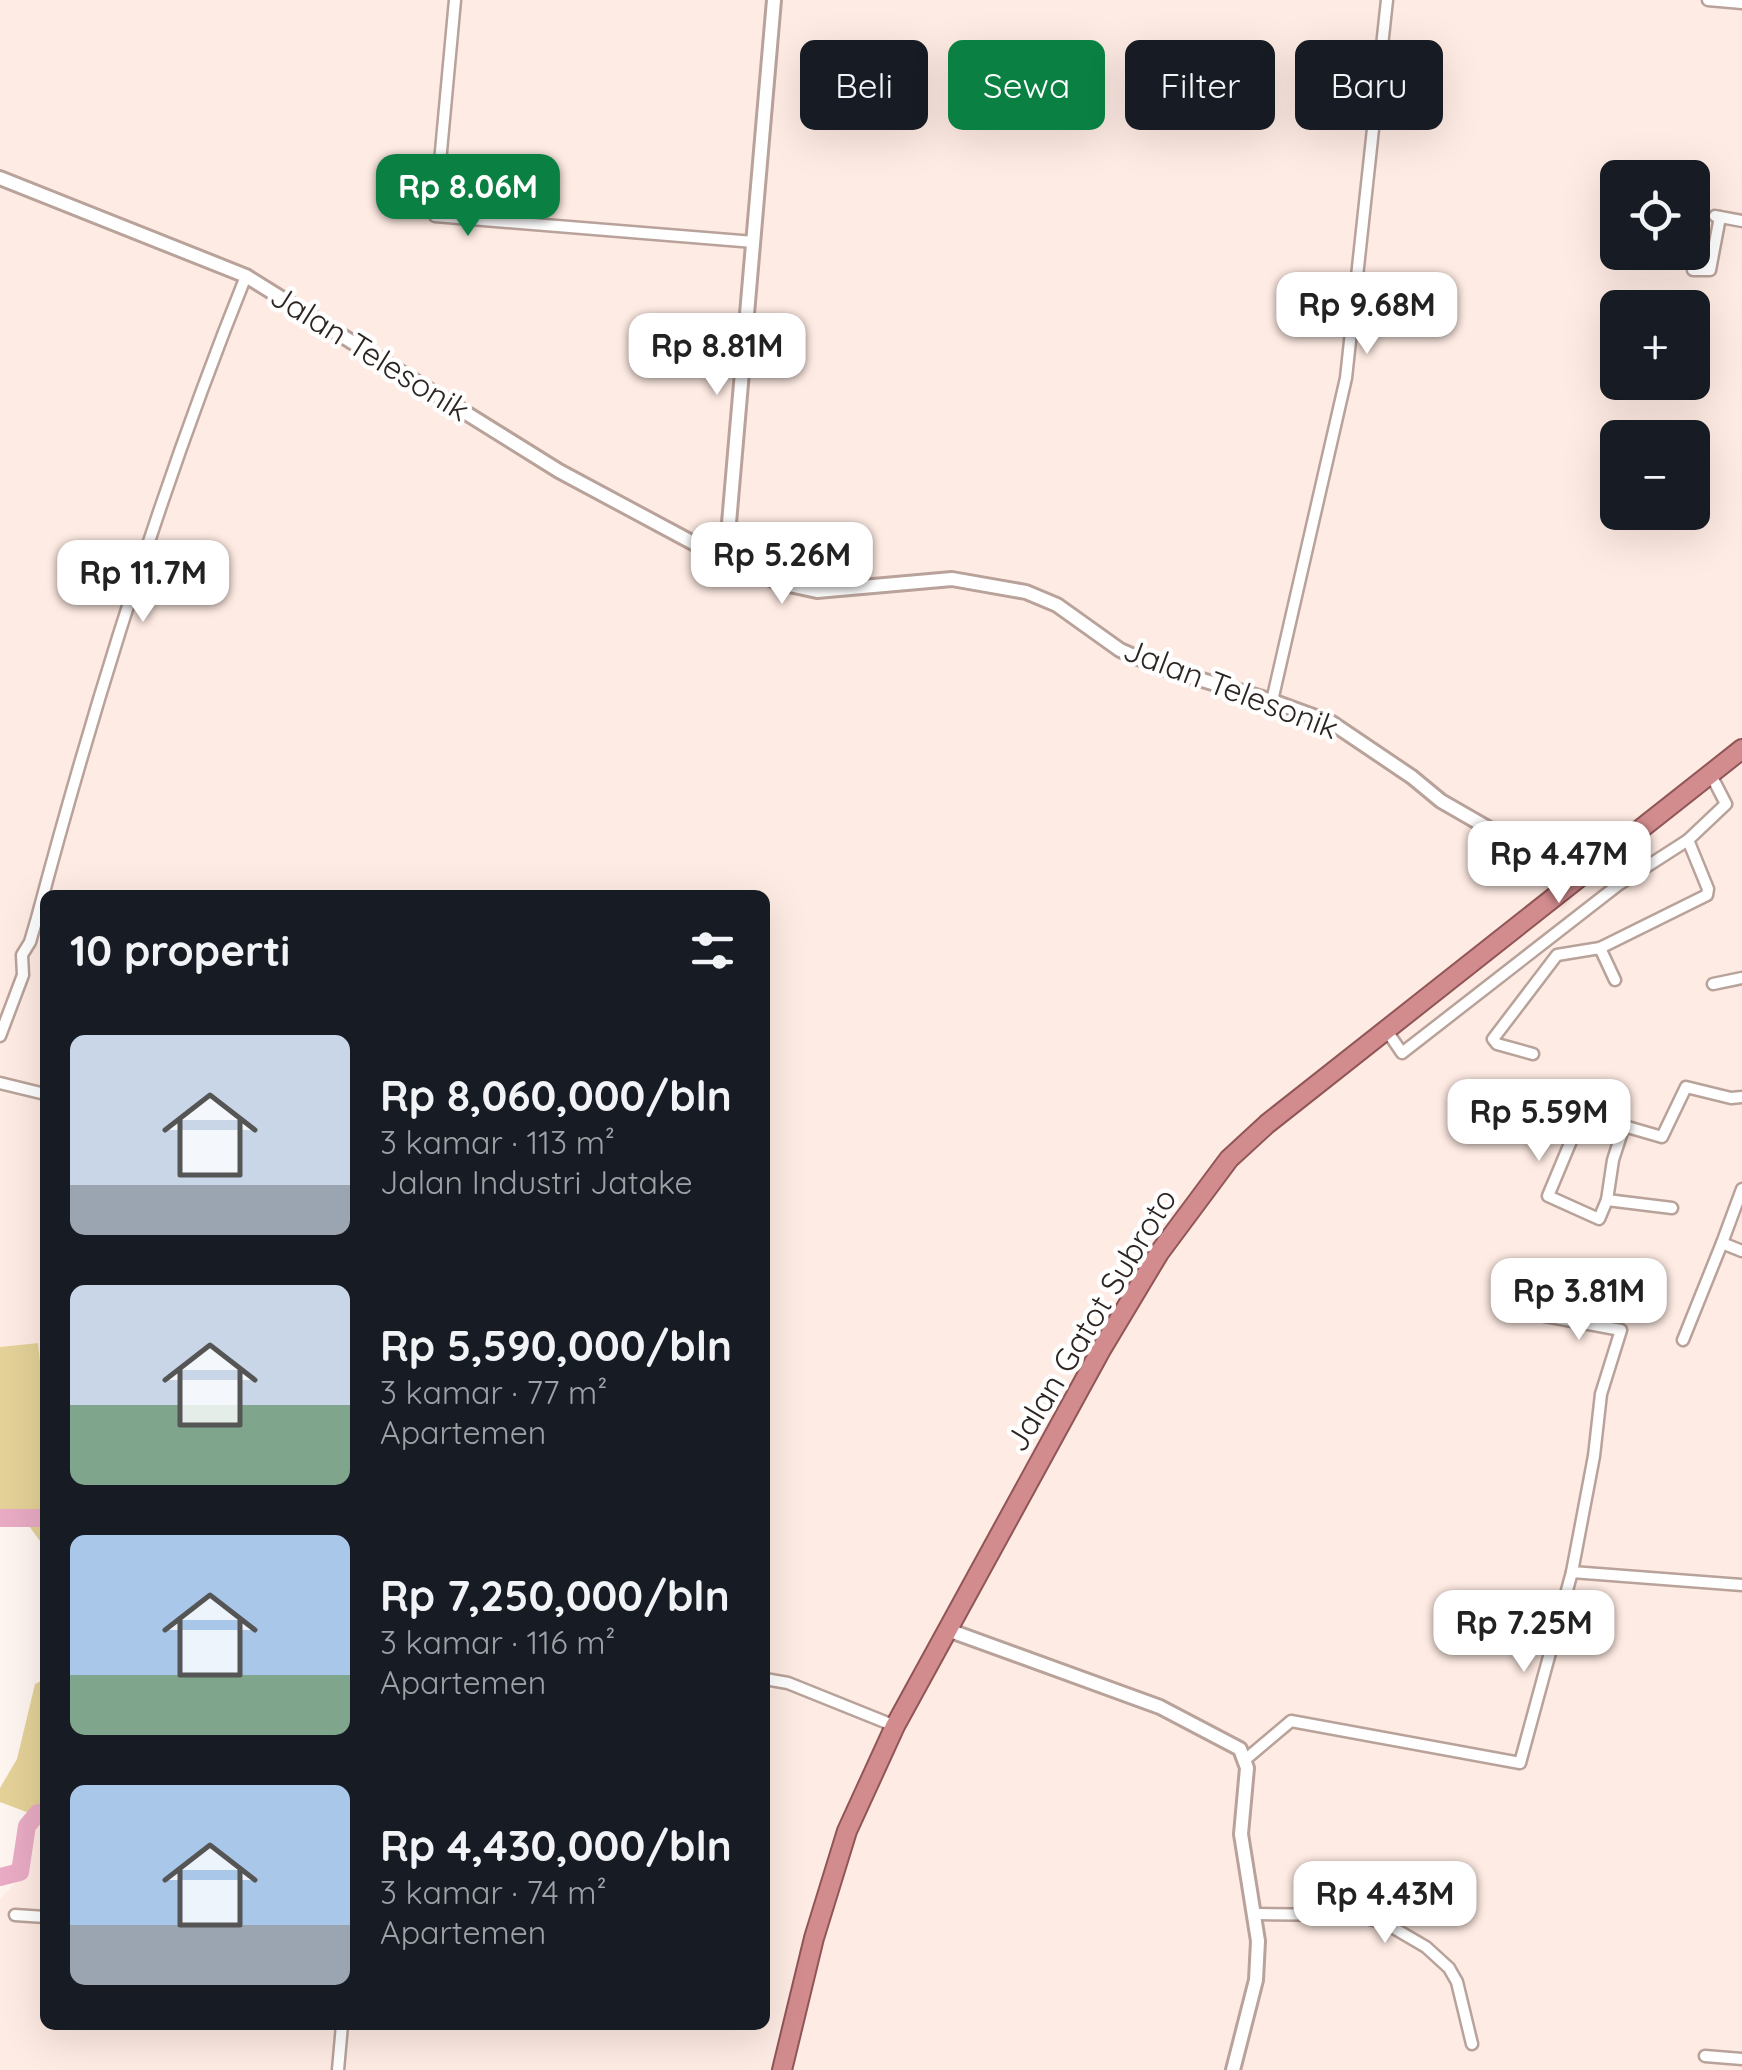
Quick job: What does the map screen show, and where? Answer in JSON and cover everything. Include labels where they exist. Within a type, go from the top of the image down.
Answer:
[{"type":"highway","name":"Jalan Gatot Subroto","points":[[782,2070],[814,1938],[847,1832],[895,1726],[1102,1348],[1190,1211],[1242,1147],[1742,751]]},
{"type":"street","points":[[455,0],[434,216],[754,242]]},
{"type":"street","points":[[726,558],[774,0]]},
{"type":"street","points":[[1272,700],[1346,378],[1387,0]]},
{"type":"street","points":[[1708,0],[1742,3]]},
{"type":"street","name":"Jalan Telesonik","points":[[0,178],[246,276],[552,466],[726,558],[798,590],[952,579],[1026,592],[1057,606],[1120,650],[1272,700],[1350,733],[1441,801],[1512,843],[1565,855],[1611,853]]},
{"type":"street","points":[[1710,270],[1717,216],[1742,221]]},
{"type":"street","points":[[45,890],[93,714],[166,486],[246,276]]},
{"type":"street","points":[[1387,1031],[1402,1053],[1630,877],[1688,840],[1726,804],[1710,773]]},
{"type":"street","points":[[1533,1054],[1496,1044],[1493,1039],[1557,955],[1600,948],[1707,895],[1688,840]]},
{"type":"street","points":[[1611,853],[1630,877]]},
{"type":"street","points":[[0,1036],[6,1004],[23,974],[22,955],[40,907]]},
{"type":"street","points":[[1600,948],[1616,980]]},
{"type":"street","points":[[1713,984],[1742,978]]},
{"type":"street","points":[[0,1083],[40,1093]]},
{"type":"street","points":[[1546,1116],[1576,1129],[1548,1196],[1599,1219],[1625,1125],[1662,1137],[1684,1088],[1688,1087],[1742,1097]]},
{"type":"street","points":[[1682,1340],[1742,1189]]},
{"type":"street","points":[[1607,1200],[1672,1208]]},
{"type":"street","points":[[1722,1243],[1742,1250]]},
{"type":"street","points":[[1246,1759],[1291,1720],[1520,1763],[1572,1572],[1594,1456],[1600,1394],[1621,1330],[1545,1316]]},
{"type":"street","points":[[1572,1572],[1742,1586]]},
{"type":"street","points":[[948,1630],[1160,1706],[1240,1749],[1246,1759],[1242,1834],[1256,1914],[1256,1980],[1234,2070]]},
{"type":"street","points":[[770,1679],[895,1726]]},
{"type":"street","points":[[15,1914],[40,1917]]},
{"type":"street","points":[[1256,1914],[1355,1915],[1386,1922],[1426,1947],[1449,1968],[1458,1982],[1472,2044]]},
{"type":"street","points":[[338,2070],[342,2030]]},
{"type":"street","points":[[1705,2056],[1742,2060]]},
{"type":"shaded area","points":[[0,0],[1742,0],[1742,2070],[0,2070],[0,1899],[29,1868],[38,1819],[40,2030],[770,2030],[770,890],[40,890],[40,1362],[38,1343],[0,1347]]},
{"type":"shaded area","points":[[38,1343],[40,1541],[24,1519],[0,1523],[0,1347]]},
{"type":"shaded area","points":[[40,1682],[40,1817],[0,1802],[0,1788],[17,1759],[35,1684]]},
{"type":"waterway","points":[[0,1518],[40,1518]]},
{"type":"waterway","points":[[0,1877],[20,1872],[27,1826],[40,1813]]}]
